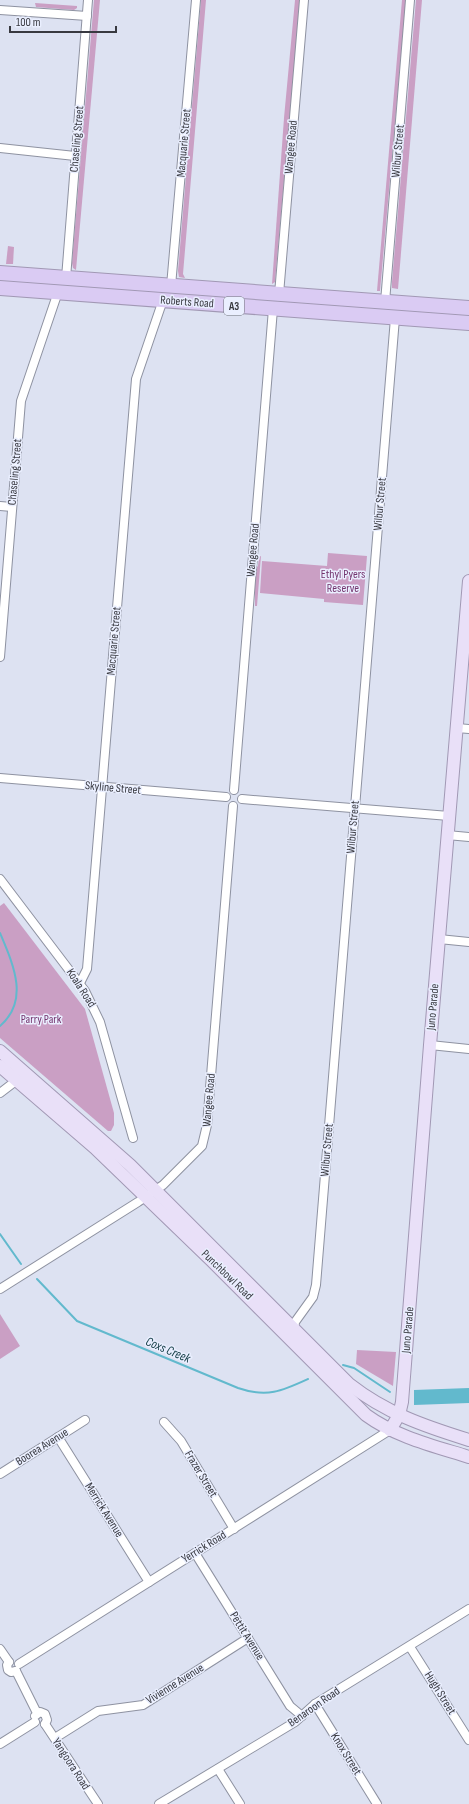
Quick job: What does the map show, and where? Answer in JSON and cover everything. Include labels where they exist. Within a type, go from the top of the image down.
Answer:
[{"type":"highway","name":"Roberts Road","points":[[0,273],[467,307]]},
{"type":"highway","name":"Roberts Road","points":[[0,288],[469,323]]},
{"type":"main road","name":"Juno Parade","points":[[390,1430],[399,1415],[402,1402],[447,835],[467,625],[469,581]]},
{"type":"main road","name":"Punchbowl Road","points":[[0,1051],[94,1132],[156,1190],[349,1384],[370,1400],[399,1415],[469,1440]]},
{"type":"main road","name":"Punchbowl Road","points":[[0,1066],[95,1148],[238,1286],[359,1408],[373,1420],[390,1430],[422,1443],[469,1457]]},
{"type":"street","name":"Chaseling Street","points":[[66,278],[88,0]]},
{"type":"street","name":"Macquarie Street","points":[[171,286],[196,0]]},
{"type":"street","name":"Wangee Road","points":[[279,294],[304,0]]},
{"type":"street","name":"Wilbur Street","points":[[385,302],[410,0]]},
{"type":"street","points":[[0,10],[87,16]]},
{"type":"street","points":[[0,148],[75,156]]},
{"type":"street","name":"Chaseling Street","points":[[0,657],[21,401],[58,292]]},
{"type":"street","name":"Macquarie Street","points":[[80,983],[87,970],[136,379],[163,300]]},
{"type":"street","name":"Wangee Road","points":[[234,790],[273,309]]},
{"type":"street","name":"Wilbur Street","points":[[294,1330],[295,1322],[305,1311],[314,1297],[316,1285],[395,318]]},
{"type":"street","points":[[0,506],[12,507]]},
{"type":"street","points":[[457,728],[469,729]]},
{"type":"street","name":"Skyline Street","points":[[0,778],[226,797]]},
{"type":"street","points":[[234,790],[241,794],[242,799],[238,805],[232,806],[229,804],[226,797],[230,791],[234,790]]},
{"type":"street","points":[[242,799],[355,807],[449,816]]},
{"type":"street","name":"Wangee Road","points":[[0,1289],[156,1190],[198,1152],[204,1142],[206,1135],[232,806]]},
{"type":"street","points":[[447,835],[469,837]]},
{"type":"street","name":"Koala Road","points":[[0,879],[80,983],[94,1004],[133,1138]]},
{"type":"street","points":[[439,939],[469,942]]},
{"type":"street","points":[[430,1045],[469,1049]]},
{"type":"street","points":[[0,1093],[17,1080]]},
{"type":"street","name":"Boorea Avenue","points":[[0,1474],[85,1420]]},
{"type":"street","name":"Frazer Street","points":[[164,1422],[181,1442],[234,1529]]},
{"type":"street","name":"Yerrick Road","points":[[18,1668],[149,1582],[390,1430]]},
{"type":"street","name":"Merrick Avenue","points":[[58,1437],[149,1582]]},
{"type":"street","name":"Pettit Avenue","points":[[195,1553],[290,1706],[302,1716]]},
{"type":"street","name":"Benaroon Road","points":[[159,1804],[302,1716],[315,1704],[469,1610]]},
{"type":"street","name":"Vivienne Avenue","points":[[55,1738],[98,1711],[143,1705],[248,1638]]},
{"type":"street","name":"Hugh Street","points":[[410,1646],[469,1740]]},
{"type":"street","name":"Yangoora Road","points":[[0,1649],[9,1662],[7,1665],[8,1670],[11,1672],[18,1668],[38,1713],[45,1714],[47,1720],[45,1724],[98,1804]]},
{"type":"street","name":"Knox Street","points":[[315,1704],[377,1804]]},
{"type":"street","points":[[35,1722],[34,1718],[38,1713]]},
{"type":"street","points":[[35,1722],[39,1725],[45,1724]]},
{"type":"street","points":[[0,1744],[35,1722]]},
{"type":"street","points":[[218,1769],[240,1804]]},
{"type":"green space","points":[[94,0],[100,0],[76,270],[73,268],[72,263]]},
{"type":"green space","points":[[201,0],[206,0],[183,274],[185,278],[179,277],[178,271]]},
{"type":"green space","points":[[295,0],[300,0],[275,282],[272,284],[284,118]]},
{"type":"green space","points":[[402,0],[406,0],[380,291],[377,291]]},
{"type":"green space","points":[[416,0],[422,0],[398,289],[392,288],[392,282]]},
{"type":"green space","points":[[35,3],[77,6],[77,8],[74,10],[36,7]]},
{"type":"green space","points":[[8,246],[14,247],[13,264],[6,264]]},
{"type":"green space","points":[[0,278],[402,309],[417,312],[0,283]]},
{"type":"green space","name":"Ethyl Pyers Reserve","points":[[328,553],[367,556],[363,605],[324,602],[324,599],[260,593],[262,561],[327,566]]},
{"type":"green space","points":[[261,556],[257,606],[255,606],[255,569],[258,566],[259,557]]},
{"type":"green space","name":"Parry Park","points":[[4,903],[85,1009],[114,1113],[114,1125],[111,1131],[108,1131],[0,1038],[0,906]]},
{"type":"green space","points":[[0,1314],[20,1346],[0,1359]]},
{"type":"green space","points":[[357,1350],[396,1352],[393,1386],[356,1364]]},
{"type":"water","points":[[469,1388],[469,1403],[414,1405],[414,1390]]},
{"type":"waterway","name":"Coxs Creek","points":[[0,933],[14,969],[17,993],[9,1016],[0,1026]]},
{"type":"waterway","name":"Coxs Creek","points":[[0,1234],[21,1264]]},
{"type":"waterway","name":"Coxs Creek","points":[[37,1279],[77,1321],[238,1388],[248,1391],[266,1393],[274,1392],[308,1379]]},
{"type":"waterway","name":"Coxs Creek","points":[[343,1365],[354,1368],[390,1392]]}]
